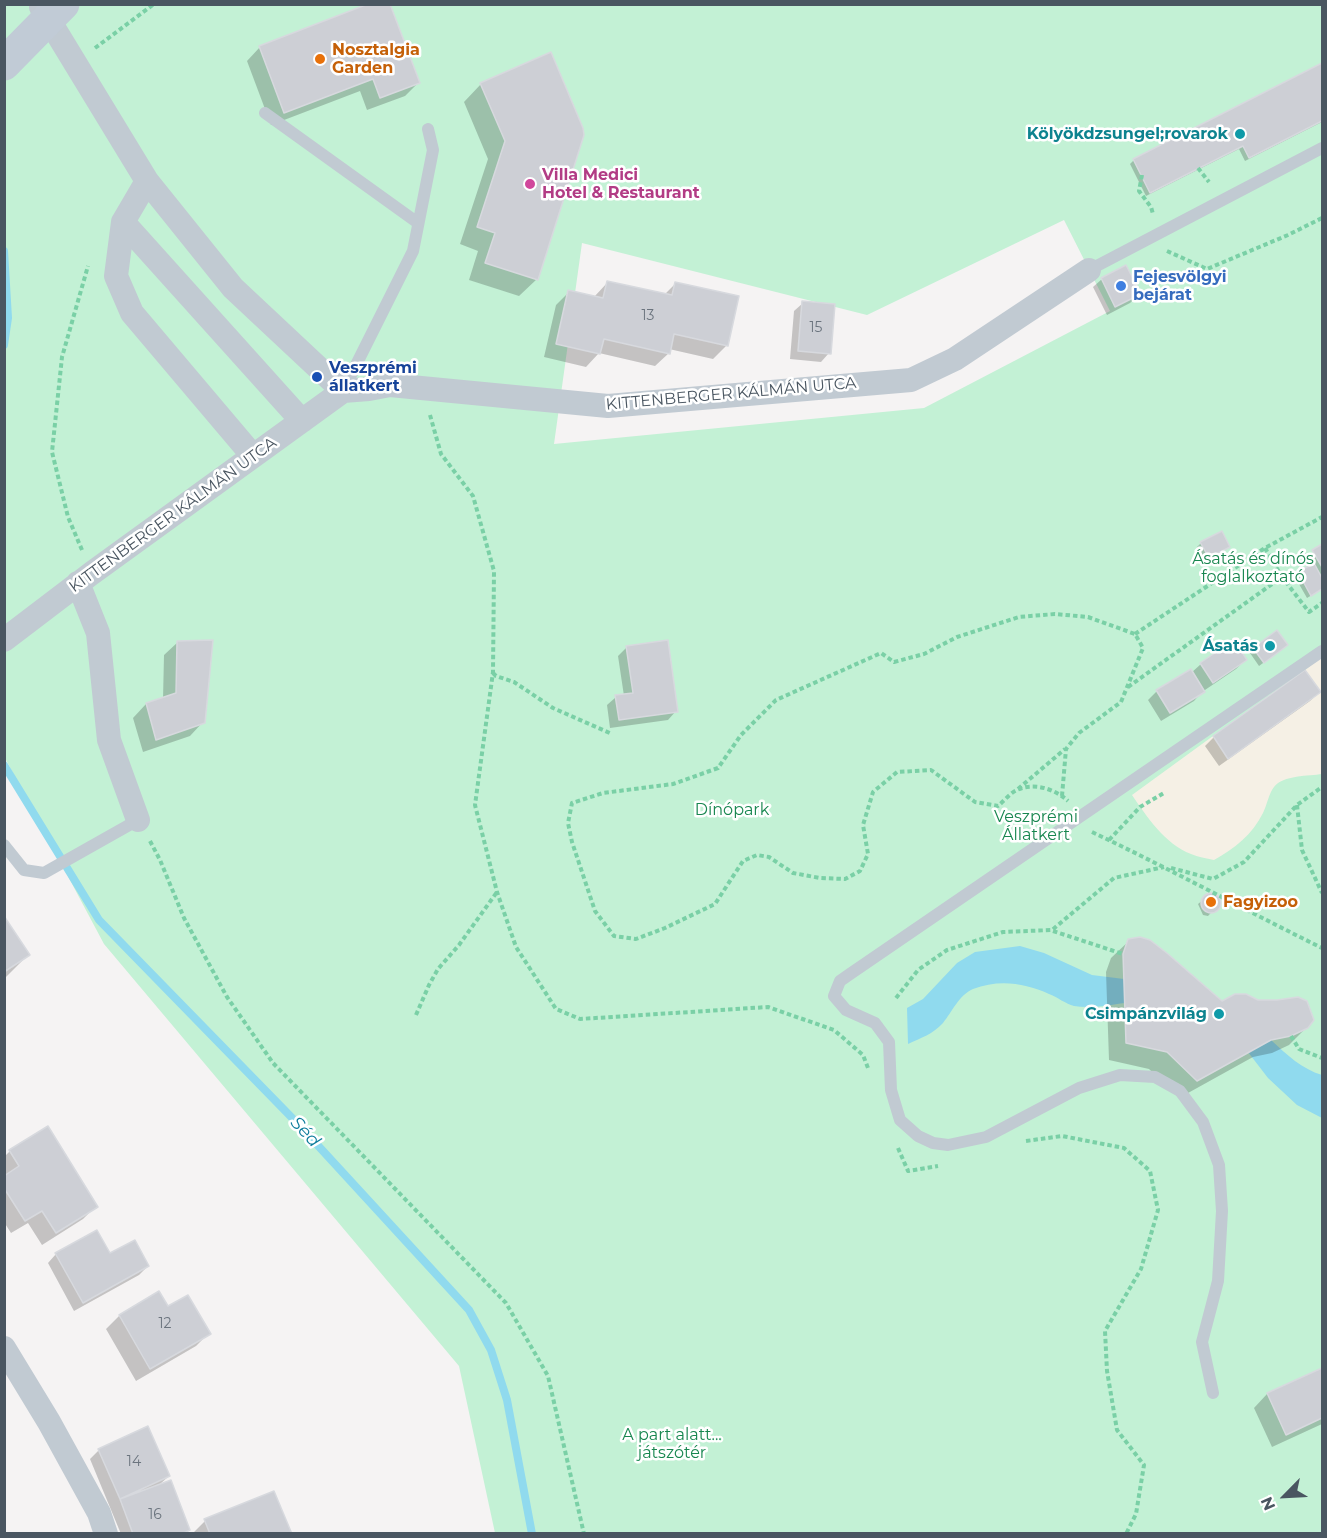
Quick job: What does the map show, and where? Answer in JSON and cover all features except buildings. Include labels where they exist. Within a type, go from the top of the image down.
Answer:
[{"type":"main road","points":[[4,63],[63,4]]},
{"type":"street","points":[[40,4],[147,181],[233,288],[343,391]]},
{"type":"street","points":[[147,181],[123,222],[116,276],[132,313],[253,456]]},
{"type":"street","points":[[123,222],[302,421]]},
{"type":"street","name":"KITTENBERGER KÁLMÁN UTCA","points":[[12,634],[85,578],[343,391],[390,385],[608,406],[911,380],[955,359],[1089,270]]},
{"type":"street","points":[[85,578],[98,633],[109,740],[138,820]]},
{"type":"street","points":[[4,1348],[49,1422],[99,1514],[106,1533]]},
{"type":"lane","points":[[265,113],[418,223]]},
{"type":"lane","points":[[343,391],[413,251],[433,150],[428,129]]},
{"type":"lane","points":[[1089,270],[1323,148]]},
{"type":"lane","points":[[1213,1392],[1202,1342],[1218,1281],[1222,1211],[1219,1165],[1203,1122],[1180,1091],[1155,1077],[1120,1075],[1079,1088],[986,1137],[948,1145],[933,1143],[918,1136],[900,1120],[891,1090],[889,1042],[875,1023],[846,1010],[834,996],[840,981],[1323,651]]},
{"type":"lane","points":[[4,845],[24,870],[44,873],[138,820]]},
{"type":"path","points":[[75,63],[154,4]]},
{"type":"path","points":[[1198,168],[1209,182]]},
{"type":"path","points":[[1142,176],[1139,191],[1151,207],[1157,235],[1167,251],[1207,270],[1323,218]]},
{"type":"path","points":[[85,578],[52,452],[62,357],[92,256]]},
{"type":"path","points":[[423,388],[441,454],[473,496],[494,571],[493,672],[475,805],[497,892],[516,947],[556,1009],[580,1019],[768,1007],[834,1030],[863,1055],[871,1075]]},
{"type":"path","points":[[1135,634],[1265,548],[1323,517]]},
{"type":"path","points":[[1265,548],[1282,577],[1309,612],[1323,603]]},
{"type":"path","points":[[1127,688],[1282,577]]},
{"type":"path","points":[[1055,614],[1088,617],[1135,634],[1143,648],[1127,688],[1121,702],[1079,733],[1066,749],[998,806],[975,802],[931,770],[897,772],[873,792],[863,825],[868,854],[860,871],[845,879],[820,878],[793,873],[769,857],[757,855],[743,861],[715,904],[636,939],[614,936],[595,911],[572,842],[568,823],[572,803],[603,793],[673,784],[718,768],[741,735],[776,700],[881,653],[894,662],[924,654],[957,637],[1019,617],[1055,614]]},
{"type":"path","points":[[493,672],[496,676],[514,682],[554,708],[612,734]]},
{"type":"path","points":[[1062,796],[1066,749]]},
{"type":"path","points":[[1017,790],[1042,786],[1062,796],[1074,807],[1088,830],[1165,866],[1270,923],[1323,948]]},
{"type":"path","points":[[1052,930],[1114,878],[1165,866],[1213,879],[1244,862],[1297,805],[1323,787]]},
{"type":"path","points":[[1109,840],[1140,807],[1164,793]]},
{"type":"path","points":[[1297,805],[1302,850],[1323,892]]},
{"type":"path","points":[[138,820],[160,860],[184,918],[227,997],[273,1063],[506,1303],[548,1376],[584,1533]]},
{"type":"path","points":[[416,1015],[438,969],[459,945],[497,892]]},
{"type":"path","points":[[896,998],[918,970],[948,950],[1003,932],[1052,930],[1123,954]]},
{"type":"path","points":[[1291,1036],[1299,1049],[1323,1058]]},
{"type":"path","points":[[1016,1143],[1062,1136],[1124,1148],[1150,1171],[1158,1210],[1141,1269],[1105,1331],[1107,1371],[1117,1430],[1144,1465],[1136,1514],[1126,1533]]},
{"type":"path","points":[[897,1144],[908,1171],[945,1165]]},
{"type":"green space","points":[[4,5],[1322,5],[1322,1533],[495,1533],[459,1366],[104,944],[5,758]],"holes":[[[1064,220],[1110,311],[924,408],[554,444],[582,243],[867,315]]]},
{"type":"sand","points":[[1322,656],[1322,774],[1290,778],[1278,783],[1272,790],[1254,828],[1236,846],[1214,860],[1191,854],[1173,844],[1157,829],[1132,795],[1213,736],[1229,758],[1321,692],[1305,670]]},
{"type":"water","points":[[1020,946],[1044,953],[1092,975],[1124,979],[1125,1003],[1080,1007],[1031,987],[992,984],[968,992],[939,1027],[908,1044],[907,1008],[923,999],[957,963],[975,952]]},
{"type":"water","points":[[1271,1040],[1301,1065],[1322,1075],[1322,1118],[1297,1105],[1268,1078],[1248,1052]]},
{"type":"waterway","name":"Séd","points":[[4,251],[8,318],[4,345]]},
{"type":"waterway","name":"Séd","points":[[4,765],[99,920],[300,1126],[469,1310],[491,1350],[507,1400],[532,1534]]},
{"type":"place","name":"Nosztalgia Garden","points":[[320,59]]},
{"type":"place","name":"Kölyökdzsungel;rovarok","points":[[1240,134]]},
{"type":"place","name":"Villa Medici Hotel & Restaurant","points":[[530,184]]},
{"type":"place","name":"Fejesvölgyi bejárat","points":[[1121,286]]},
{"type":"place","name":"Veszprémi állatkert","points":[[317,377]]},
{"type":"place","name":"Ásatás","points":[[1270,646]]},
{"type":"place","name":"Fagyizoo","points":[[1211,902]]},
{"type":"place","name":"Csimpánzvilág","points":[[1219,1014]]},
{"type":"park label","name":"Ásatás és dínós foglalkoztató","points":[[1253,568]]},
{"type":"park label","name":"Dínópark","points":[[732,810]]},
{"type":"park label","name":"Veszprémi Állatkert","points":[[1036,826]]},
{"type":"park label","name":"A part alatt... játszótér","points":[[672,1444]]}]
